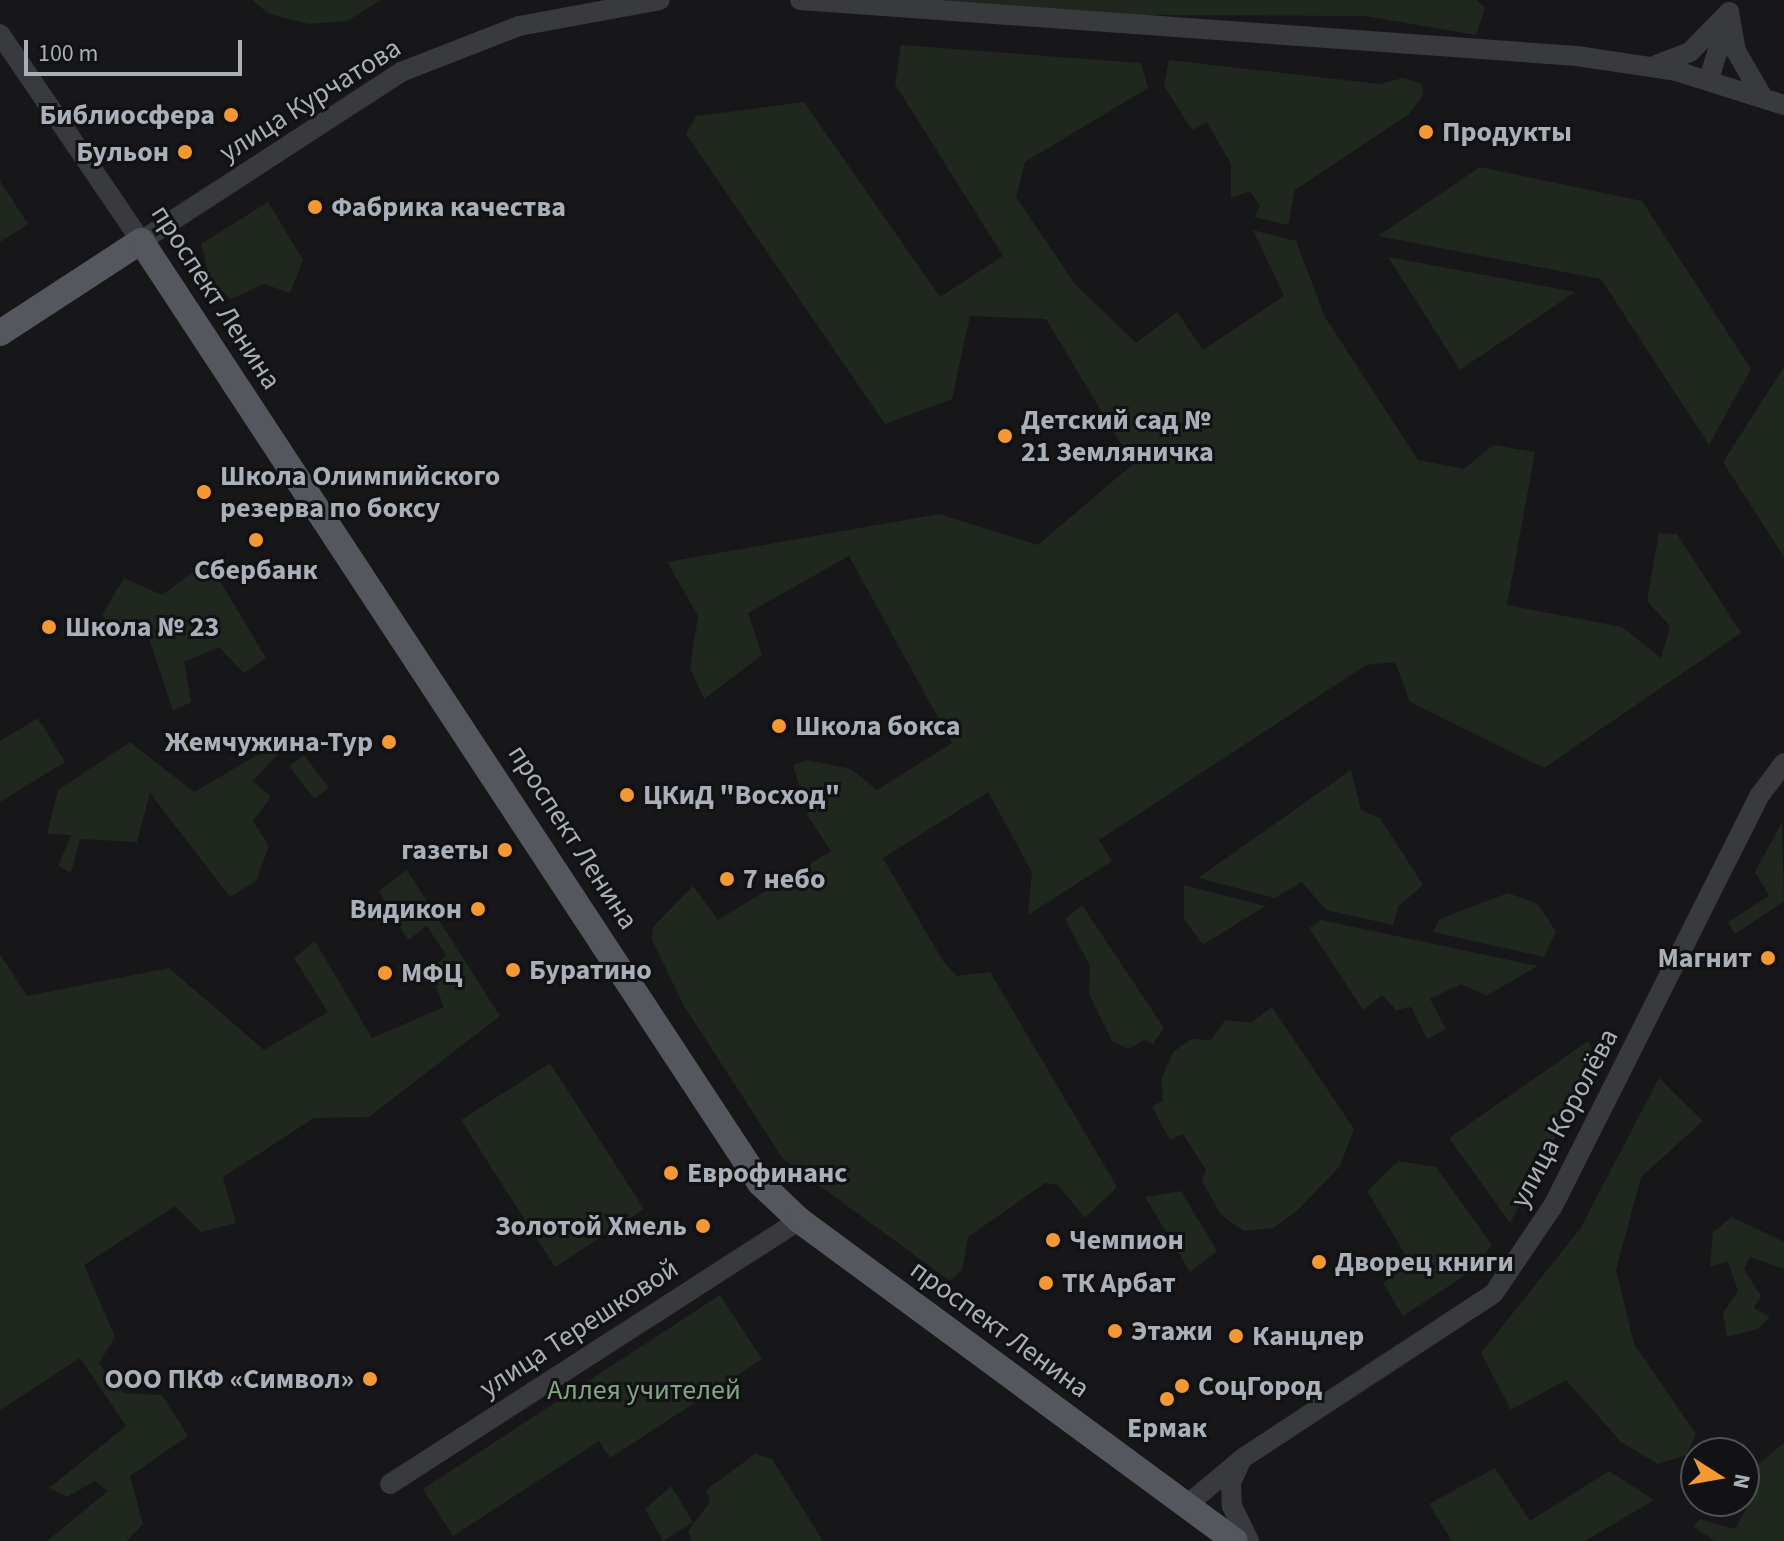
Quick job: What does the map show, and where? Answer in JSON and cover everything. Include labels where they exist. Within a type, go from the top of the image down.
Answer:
[{"type":"main road","points":[[0,333],[141,241]]},
{"type":"main road","name":"проспект Ленина","points":[[141,241],[760,1183],[799,1220],[1235,1541]]},
{"type":"street","name":"улица Курчатова","points":[[141,241],[401,72],[519,26],[660,0]]},
{"type":"street","points":[[800,0],[1652,66],[1709,79],[1784,105]]},
{"type":"street","points":[[1652,66],[1690,52],[1731,6]]},
{"type":"street","points":[[1709,79],[1731,6]]},
{"type":"street","points":[[1731,6],[1736,51],[1762,96]]},
{"type":"street","name":"проспект Ленина","points":[[0,34],[141,241]]},
{"type":"street","name":"улица Королёва","points":[[1187,1505],[1243,1458],[1494,1293],[1553,1206],[1760,795],[1784,763]]},
{"type":"street","name":"улица Терешковой","points":[[390,1484],[799,1220]]},
{"type":"street","points":[[1243,1458],[1231,1482],[1232,1506],[1249,1541]]},
{"type":"green space","points":[[252,0],[381,0],[347,21],[309,24],[269,14]]},
{"type":"green space","points":[[926,0],[1476,0],[1485,8],[1476,35],[1365,16],[1141,15]]},
{"type":"green space","points":[[901,45],[1141,63],[1148,88],[1025,162],[1016,197],[1075,284],[1136,343],[1177,312],[1203,350],[1284,296],[1253,230],[1296,241],[1325,317],[1418,460],[1464,469],[1493,445],[1535,452],[1507,605],[1622,627],[1661,658],[1670,626],[1647,601],[1659,533],[1677,534],[1741,633],[1544,768],[1410,702],[1395,662],[1366,665],[1099,840],[1112,861],[1028,915],[1032,872],[988,792],[883,858],[943,961],[957,976],[990,972],[1117,1187],[1085,1218],[1058,1185],[1045,1183],[968,1237],[962,1270],[950,1281],[783,1159],[684,1006],[652,940],[653,927],[693,886],[718,920],[831,851],[807,815],[814,793],[799,785],[793,765],[807,760],[851,769],[877,790],[952,743],[849,556],[748,613],[762,655],[704,699],[690,668],[698,616],[667,562],[939,514],[1038,545],[1133,464],[1046,319],[970,316],[952,399],[885,424],[686,134],[696,116],[804,102],[940,297],[1003,256],[895,84]]},
{"type":"green space","points":[[1169,60],[1380,84],[1403,78],[1422,84],[1423,95],[1409,114],[1295,190],[1288,225],[1254,217],[1260,206],[1250,191],[1231,198],[1231,164],[1207,122],[1192,130],[1164,86]]},
{"type":"green space","points":[[1480,167],[1642,201],[1751,369],[1709,445],[1601,279],[1378,236]]},
{"type":"green space","points":[[0,181],[28,224],[0,242]]},
{"type":"green space","points":[[268,202],[303,260],[290,293],[264,284],[231,299],[211,282],[201,244]]},
{"type":"green space","points":[[1388,257],[1575,292],[1460,370]]},
{"type":"green space","points":[[1784,367],[1784,557],[1723,462]]},
{"type":"green space","points":[[208,561],[266,658],[244,673],[219,647],[184,662],[191,702],[173,711],[147,632],[112,627],[102,615],[124,578],[162,595]]},
{"type":"green space","points":[[38,718],[65,762],[0,802],[0,741]]},
{"type":"green space","points":[[130,742],[194,792],[276,744],[278,754],[253,781],[271,797],[253,821],[269,846],[256,881],[230,897],[150,793],[137,842],[80,839],[71,873],[58,866],[71,835],[47,834],[58,790]]},
{"type":"green space","points":[[304,755],[329,788],[314,799],[289,766]]},
{"type":"green space","points":[[1351,770],[1361,810],[1380,818],[1423,885],[1398,907],[1393,925],[1326,910],[1302,882],[1275,898],[1198,878]]},
{"type":"green space","points":[[1782,822],[1784,901],[1735,934],[1728,922],[1769,896],[1755,872]]},
{"type":"green space","points":[[407,870],[500,1016],[369,1117],[314,1118],[223,1177],[236,1223],[201,1232],[175,1206],[84,1265],[115,1337],[99,1363],[123,1393],[162,1395],[188,1436],[130,1476],[143,1524],[127,1541],[47,1541],[108,1491],[95,1481],[67,1497],[49,1488],[126,1426],[80,1358],[0,1410],[0,954],[27,996],[169,968],[264,1050],[328,1012],[294,958],[315,941],[372,1038],[444,1007],[430,972],[446,955],[427,926],[408,940],[379,891]]},
{"type":"green space","points":[[1184,885],[1265,906],[1203,945],[1184,919]]},
{"type":"green space","points":[[1508,893],[1538,904],[1556,932],[1544,957],[1433,932],[1440,919]]},
{"type":"green space","points":[[1082,905],[1164,1028],[1153,1044],[1144,1040],[1129,1049],[1112,1041],[1089,994],[1090,966],[1065,919]]},
{"type":"green space","points":[[1321,920],[1538,966],[1486,996],[1461,984],[1430,999],[1446,1029],[1427,1039],[1411,1007],[1396,1010],[1382,995],[1363,1010],[1309,928]]},
{"type":"green space","points":[[1272,1007],[1354,1129],[1340,1166],[1298,1210],[1273,1228],[1244,1231],[1221,1215],[1202,1181],[1206,1170],[1183,1134],[1170,1140],[1152,1107],[1163,1100],[1161,1080],[1173,1052],[1191,1039],[1211,1040],[1225,1020],[1251,1023]]},
{"type":"green space","points":[[1588,1041],[1597,1057],[1510,1223],[1449,1138]]},
{"type":"green space","points":[[550,1063],[644,1209],[555,1267],[461,1120]]},
{"type":"green space","points":[[1659,1078],[1703,1121],[1641,1177],[1616,1270],[1634,1344],[1696,1434],[1695,1437],[1680,1437],[1680,1457],[1658,1464],[1621,1442],[1566,1380],[1511,1410],[1481,1353],[1580,1229]]},
{"type":"green space","points":[[1398,1161],[1436,1167],[1492,1245],[1473,1270],[1403,1316],[1383,1283],[1411,1264],[1367,1191]]},
{"type":"green space","points":[[1181,1191],[1217,1251],[1190,1272],[1145,1197]]},
{"type":"green space","points":[[1732,1217],[1784,1242],[1784,1269],[1750,1257],[1744,1269],[1761,1296],[1754,1308],[1770,1317],[1757,1329],[1727,1337],[1723,1313],[1738,1291],[1728,1262],[1710,1266],[1713,1232]]},
{"type":"green space","name":"Аллея учителей","points":[[720,1295],[762,1359],[610,1458],[599,1441],[453,1536],[423,1489]]},
{"type":"green space","points":[[1784,1443],[1784,1541],[1715,1541],[1693,1527],[1700,1519],[1735,1529],[1742,1517],[1760,1517],[1760,1463]]},
{"type":"green space","points":[[755,1454],[772,1459],[823,1541],[691,1541],[688,1531],[710,1502],[706,1490]]},
{"type":"green space","points":[[1495,1468],[1530,1521],[1609,1471],[1654,1500],[1585,1541],[1452,1541],[1429,1504]]},
{"type":"green space","points":[[671,1486],[693,1522],[663,1541],[645,1509]]},
{"type":"place","name":"Библиосфера","points":[[231,115]]},
{"type":"place","name":"Продукты","points":[[1426,132]]},
{"type":"place","name":"Бульон","points":[[185,152]]},
{"type":"place","name":"Фабрика качества","points":[[315,207]]},
{"type":"place","name":"Детский сад № 21 Земляничка","points":[[1005,436]]},
{"type":"place","name":"Школа Олимпийского резерва по боксу","points":[[204,492]]},
{"type":"place","name":"Сбербанк","points":[[256,540]]},
{"type":"place","name":"Школа № 23","points":[[49,627]]},
{"type":"place","name":"Школа бокса","points":[[779,726]]},
{"type":"place","name":"Жемчужина-Тур","points":[[389,742]]},
{"type":"place","name":"ЦКиД \"Восход\"","points":[[627,795]]},
{"type":"place","name":"газеты","points":[[505,850]]},
{"type":"place","name":"7 небо","points":[[727,879]]},
{"type":"place","name":"Видикон","points":[[478,909]]},
{"type":"place","name":"Магнит","points":[[1768,958]]},
{"type":"place","name":"Буратино","points":[[513,970]]},
{"type":"place","name":"МФЦ","points":[[385,973]]},
{"type":"place","name":"Еврофинанс","points":[[671,1173]]},
{"type":"place","name":"Золотой Хмель","points":[[703,1226]]},
{"type":"place","name":"Чемпион","points":[[1053,1240]]},
{"type":"place","name":"Дворец книги","points":[[1319,1262]]},
{"type":"place","name":"ТК Арбат","points":[[1046,1283]]},
{"type":"place","name":"Этажи","points":[[1115,1331]]},
{"type":"place","name":"Канцлер","points":[[1236,1336]]},
{"type":"place","name":"ООО ПКФ «Символ»","points":[[370,1379]]},
{"type":"place","name":"СоцГород","points":[[1182,1386]]},
{"type":"place","name":"Ермак","points":[[1167,1399]]}]
